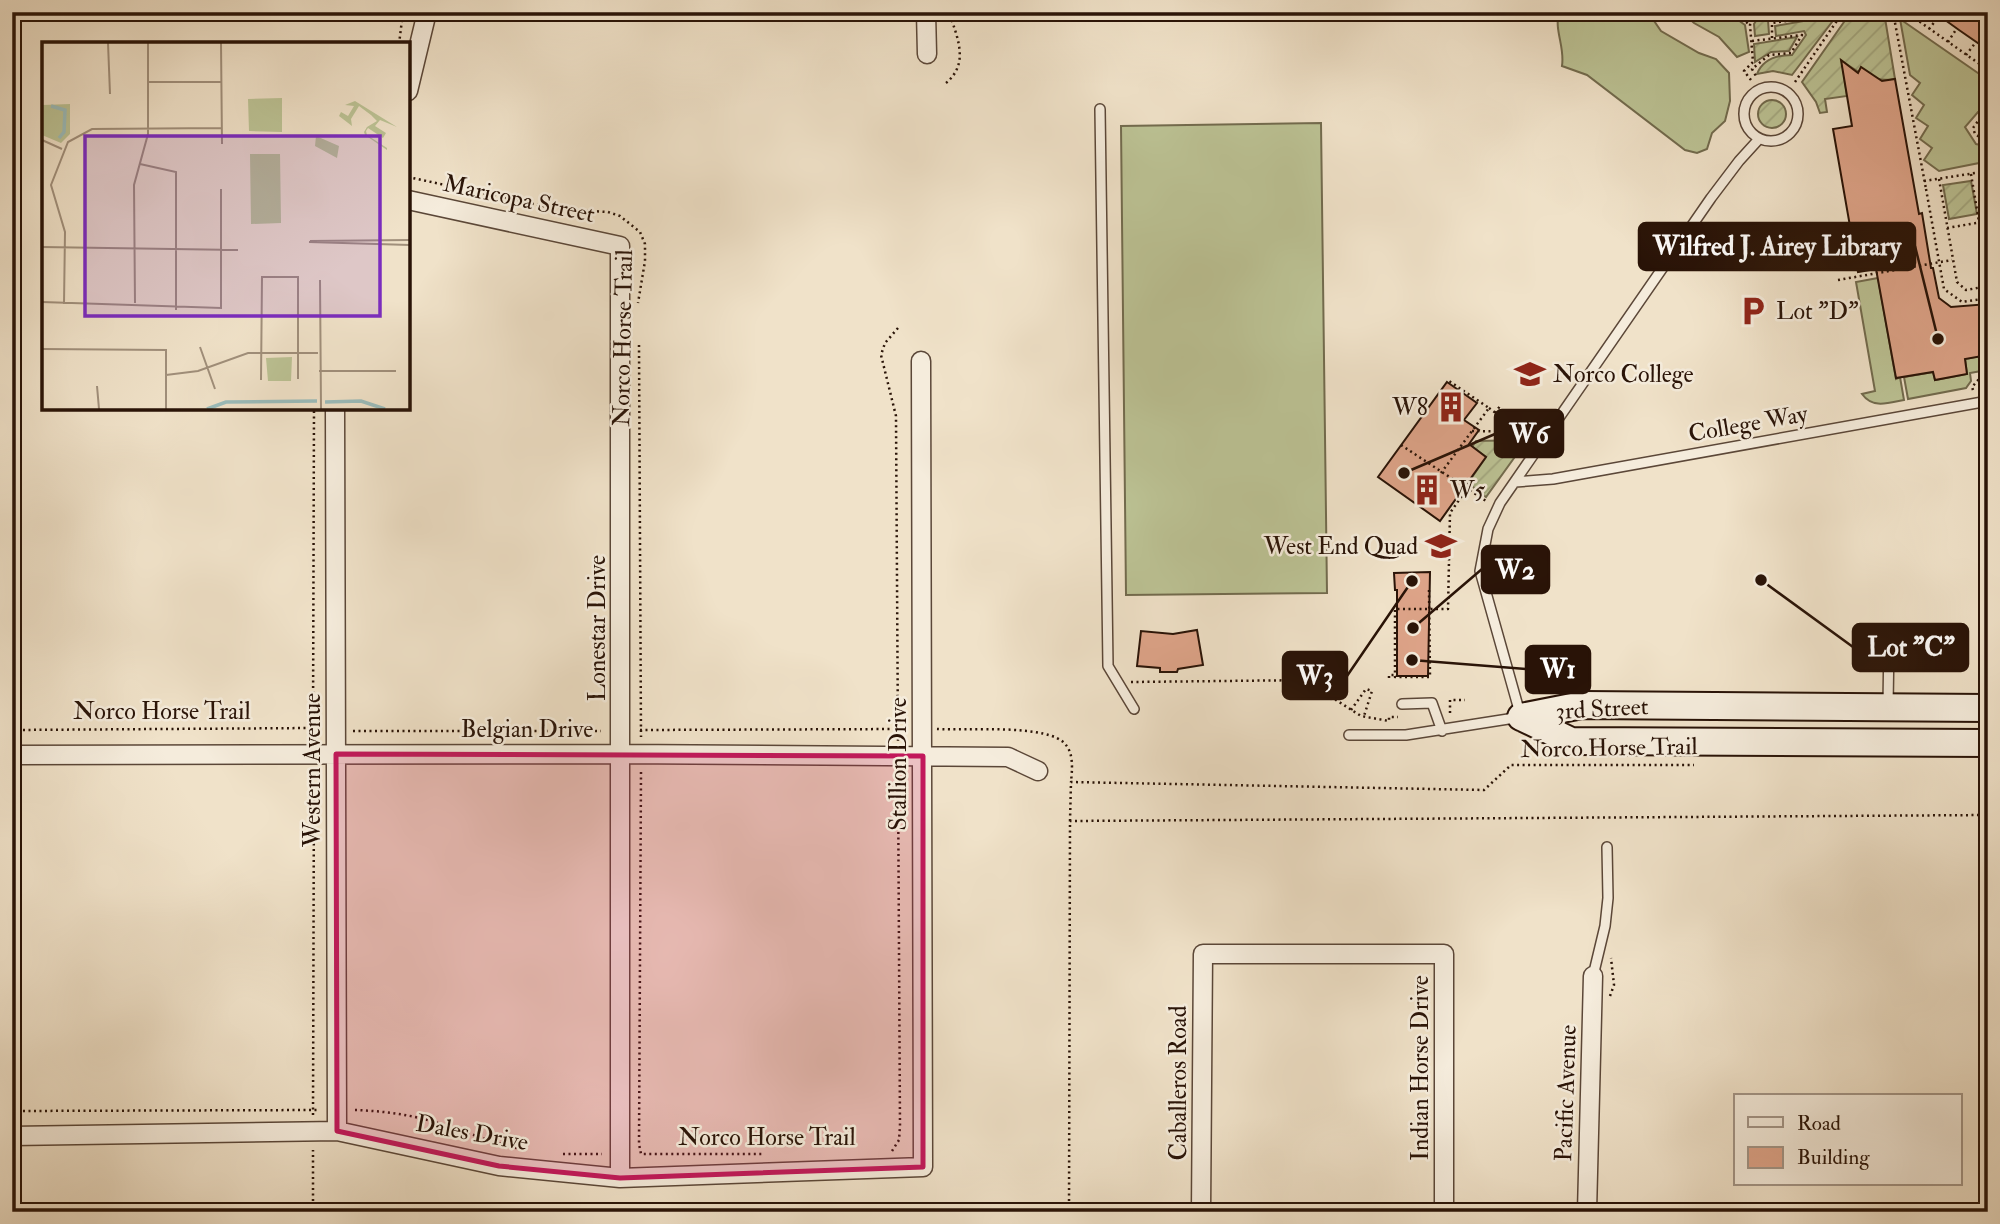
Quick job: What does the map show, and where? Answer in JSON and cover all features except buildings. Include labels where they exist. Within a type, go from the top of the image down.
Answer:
[{"type":"street","points":[[410,83],[427,12]]},
{"type":"street","points":[[926,12],[927,54]]},
{"type":"street","name":"Maricopa Street","points":[[410,200],[620,246]]},
{"type":"street","name":"Lonestar Drive","points":[[620,246],[620,1178]]},
{"type":"street","name":"Stallion Drive","points":[[921,361],[923,1167]]},
{"type":"street","name":"Western Avenue","points":[[335,410],[337,1131]]},
{"type":"street","name":"3rd Street","points":[[1521,717],[1581,705],[1988,708]]},
{"type":"street","name":"3rd Street","points":[[1521,717],[1571,741],[1988,743]]},
{"type":"street","name":"Belgian Drive","points":[[12,755],[641,754],[1007,757],[1038,771]]},
{"type":"street","name":"Caballeros Road","points":[[1201,1212],[1203,954]]},
{"type":"street","name":"Indian Horse Drive","points":[[1203,954],[1444,954],[1444,1212]]},
{"type":"street","name":"Pacific Avenue","points":[[1587,1212],[1593,976]]},
{"type":"street","name":"Dales Drive","points":[[12,1136],[337,1131],[499,1166],[620,1178],[923,1167]]},
{"type":"lane","points":[[1768,88],[1783,90],[1795,100],[1799,115],[1793,131],[1777,141],[1759,139],[1746,123],[1745,107],[1753,94],[1768,88]]},
{"type":"lane","points":[[1100,109],[1108,666],[1134,709]]},
{"type":"lane","points":[[1349,735],[1406,735],[1521,717],[1480,571],[1488,529],[1500,503],[1711,198],[1759,139]]},
{"type":"lane","name":"College Way","points":[[1515,482],[1553,479],[1988,401]]},
{"type":"lane","points":[[1888,707],[1889,641]]},
{"type":"lane","points":[[1402,704],[1432,703],[1442,731]]},
{"type":"lane","points":[[1593,976],[1605,926],[1608,898],[1607,847]]},
{"type":"path","points":[[399,42],[403,12]]},
{"type":"path","points":[[946,83],[958,70],[961,58],[960,44],[948,12]]},
{"type":"path","points":[[1733,12],[1750,25]]},
{"type":"path","points":[[1751,80],[1744,71],[1753,62],[1750,25],[1759,12]]},
{"type":"path","points":[[1795,82],[1843,12]]},
{"type":"path","points":[[1893,12],[1944,289],[1962,302],[1988,298]]},
{"type":"path","points":[[1906,12],[1986,69],[1988,64]]},
{"type":"path","points":[[1772,38],[1772,23],[1829,15],[1838,20]]},
{"type":"path","points":[[1929,29],[1939,16]]},
{"type":"path","points":[[1948,42],[1957,28]]},
{"type":"path","points":[[1752,41],[1802,35],[1791,53],[1769,55],[1752,69],[1757,78]]},
{"type":"path","points":[[1966,55],[1976,42]]},
{"type":"path","points":[[1987,121],[1979,121],[1973,128],[1975,134],[1983,137],[1988,135]]},
{"type":"path","points":[[1924,181],[1988,171],[1983,137]]},
{"type":"path","points":[[1971,174],[1979,222]]},
{"type":"path","name":"Norco Horse Trail","points":[[410,177],[557,209],[608,212],[620,216],[640,232],[645,244],[638,302]]},
{"type":"path","points":[[1939,179],[1957,282],[1966,290],[1988,286]]},
{"type":"path","points":[[1947,228],[1988,220]]},
{"type":"path","points":[[1839,280],[1953,260]]},
{"type":"path","name":"Norco Horse Trail","points":[[881,1153],[894,1151],[899,1140],[900,1126],[896,416],[881,355],[885,343],[898,328]]},
{"type":"path","name":"Norco Horse Trail","points":[[639,344],[639,1144],[641,1154],[771,1154]]},
{"type":"path","points":[[1973,390],[1972,387],[1988,369]]},
{"type":"path","points":[[1449,381],[1523,432]]},
{"type":"path","points":[[1495,413],[1500,406]]},
{"type":"path","points":[[1441,473],[1489,408]]},
{"type":"path","points":[[313,1212],[314,410]]},
{"type":"path","points":[[1472,431],[1534,432]]},
{"type":"path","points":[[1401,445],[1486,502]]},
{"type":"path","points":[[1395,675],[1395,609],[1447,609],[1450,513],[1466,490]]},
{"type":"path","points":[[1389,678],[1389,675],[1430,677],[1429,590]]},
{"type":"path","points":[[1117,682],[1314,680],[1323,697],[1336,700],[1364,716],[1389,721],[1389,717],[1402,717]]},
{"type":"path","points":[[1351,710],[1366,689],[1373,691],[1364,716]]},
{"type":"path","points":[[1445,715],[1450,715],[1450,700],[1465,700]]},
{"type":"path","name":"Norco Horse Trail","points":[[12,730],[313,728],[336,732],[922,729],[1011,730],[1042,732],[1054,736],[1066,744],[1070,755],[1071,782],[1069,1212]]},
{"type":"path","name":"Norco Horse Trail","points":[[1071,782],[1484,790],[1511,765],[1702,765]]},
{"type":"path","points":[[1070,821],[1988,816]]},
{"type":"highlighted area","points":[[336,754],[923,756],[923,1167],[620,1178],[499,1166],[337,1131]]},
{"type":"green space","points":[[1559,12],[1579,12],[1589,18],[1600,19],[1617,13],[1652,18],[1661,31],[1699,53],[1716,59],[1729,73],[1730,101],[1725,121],[1712,133],[1707,149],[1697,153],[1685,150],[1587,75],[1562,66]]},
{"type":"green space","points":[[1682,12],[1727,12],[1745,25],[1749,52],[1737,57],[1719,37],[1694,23]]},
{"type":"green space","points":[[1762,12],[1817,12],[1768,20],[1769,34],[1755,36],[1754,24]]},
{"type":"green space","points":[[1851,12],[1884,12],[1895,79],[1873,78],[1842,61],[1847,96],[1825,99],[1827,112],[1820,113],[1802,82]]},
{"type":"green space","points":[[1826,17],[1832,22],[1792,75],[1773,71],[1757,74],[1771,59],[1792,55],[1806,35],[1804,31],[1776,36],[1775,26]]},
{"type":"green space","points":[[1900,19],[1988,80],[1988,112],[1978,112],[1965,127],[1976,144],[1981,145],[1983,158],[1979,163],[1939,171],[1924,160],[1932,148],[1920,139],[1928,126],[1916,118],[1924,105],[1912,95],[1920,83],[1910,75]]},
{"type":"green space","points":[[1797,37],[1789,51],[1771,52],[1755,62],[1754,44]]},
{"type":"green space","points":[[1772,100],[1782,104],[1786,114],[1782,124],[1772,128],[1762,124],[1758,114],[1762,104]]},
{"type":"green space","points":[[1321,123],[1327,593],[1126,595],[1121,126]]},
{"type":"green space","points":[[1971,181],[1977,214],[1949,219],[1943,185]]},
{"type":"green space","points":[[1878,278],[1896,379],[1900,377],[1904,400],[1881,404],[1871,402],[1862,394],[1875,391],[1856,282]]},
{"type":"green space","points":[[1986,355],[1987,363],[1981,371],[1970,373],[1971,381],[1966,388],[1908,399],[1904,377],[1933,372],[1935,380],[1967,374],[1965,359]]},
{"type":"green space","points":[[1527,440],[1486,497],[1468,483],[1486,457],[1472,447],[1476,441]]},
{"type":"place","name":"Lot \"D\"","points":[[1753,311]]},
{"type":"place","name":"Wilfred J. Airey Library","points":[[1938,339]]},
{"type":"place","name":"Norco College","points":[[1530,374]]},
{"type":"place","name":"W8","points":[[1451,407]]},
{"type":"place","name":"W6","points":[[1404,473]]},
{"type":"place","name":"W5","points":[[1427,490]]},
{"type":"place","name":"West End Quad","points":[[1441,546]]},
{"type":"place","name":"Lot \"C\"","points":[[1761,580]]},
{"type":"place","name":"W3","points":[[1412,581]]},
{"type":"place","name":"W2","points":[[1413,628]]},
{"type":"place","name":"W1","points":[[1412,660]]}]
